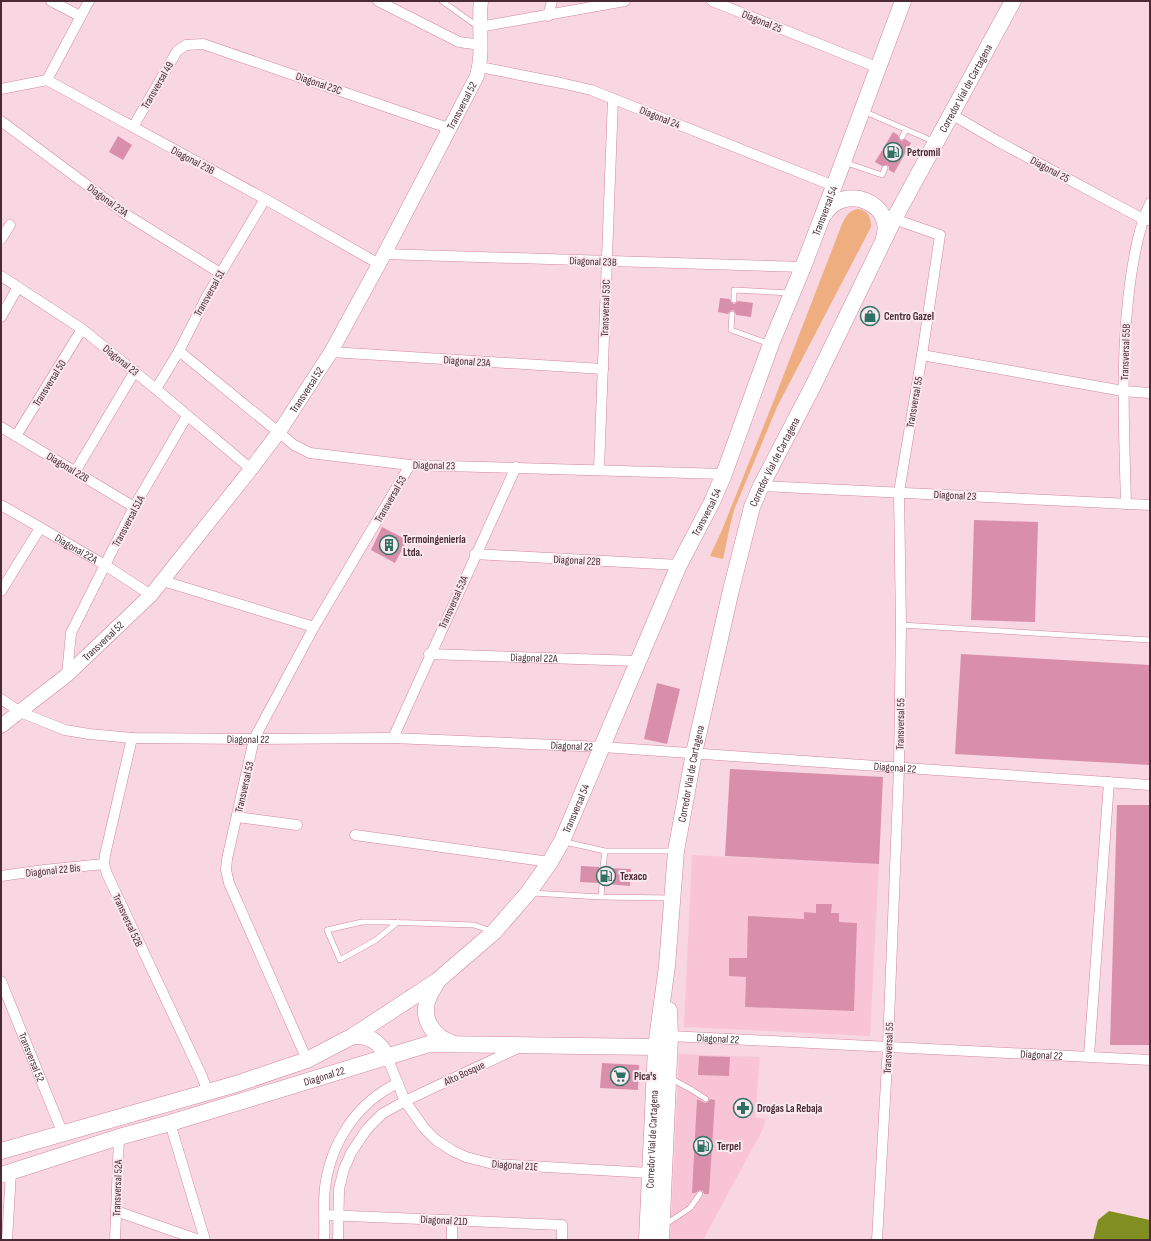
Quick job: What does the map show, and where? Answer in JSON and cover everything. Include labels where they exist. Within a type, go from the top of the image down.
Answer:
[{"type":"main road","name":"Transversal 54","points":[[438,981],[494,932],[528,893],[550,862],[562,841],[679,565],[712,502],[724,474],[771,344],[803,267],[903,1]]},
{"type":"main road","name":"Corredor Vial de Cartagena","points":[[647,1240],[656,1047],[667,966],[676,852],[694,753],[731,590],[752,507],[761,486],[810,392],[894,218],[1013,1]]},
{"type":"main road","points":[[822,217],[828,208],[837,201],[847,198],[857,198],[867,201],[875,206],[882,215],[885,225],[885,234],[882,245]]},
{"type":"main road","name":"Corredor Vial de Cartagena","points":[[661,1235],[670,1036],[667,966]]},
{"type":"main road","points":[[438,981],[427,1002],[426,1014],[430,1025],[436,1034],[445,1041],[456,1045]]},
{"type":"main road","name":"Diagonal 22","points":[[1,1151],[236,1084],[307,1060],[353,1036],[438,981]]},
{"type":"main road","points":[[353,1036],[366,1037],[378,1042],[387,1056]]},
{"type":"main road","name":"Diagonal 22","points":[[6,1173],[119,1137],[430,1044],[656,1047]]},
{"type":"street","points":[[50,1],[80,16]]},
{"type":"street","points":[[1,89],[47,80],[89,1]]},
{"type":"street","points":[[378,1],[459,42],[480,45]]},
{"type":"street","name":"Transversal 52","points":[[20,712],[67,675],[151,595],[279,432],[331,352],[382,259],[478,76],[480,67],[479,27],[481,1]]},
{"type":"street","points":[[548,16],[552,1]]},
{"type":"street","points":[[479,27],[548,16],[625,1]]},
{"type":"street","name":"Diagonal 25","points":[[712,1],[879,68]]},
{"type":"street","name":"Diagonal 23C","points":[[186,45],[203,44],[451,129]]},
{"type":"street","name":"Transversal 49","points":[[133,127],[177,51],[186,45]]},
{"type":"street","name":"Diagonal 24","points":[[480,67],[591,90],[834,186]]},
{"type":"street","name":"Diagonal 23B","points":[[47,80],[265,199],[382,259],[607,261],[803,267]]},
{"type":"street","name":"Transversal 53C","points":[[599,469],[613,99]]},
{"type":"street","name":"Diagonal 25","points":[[951,114],[999,142],[1146,220]]},
{"type":"street","name":"Diagonal 23A","points":[[1,121],[127,215],[220,273]]},
{"type":"street","name":"Transversal 51","points":[[156,389],[179,350],[206,296],[265,199]]},
{"type":"street","name":"Transversal 55B","points":[[1126,504],[1123,391],[1126,309],[1136,243],[1146,220],[1150,203]]},
{"type":"street","name":"Transversal 55","points":[[877,1240],[888,1046],[899,768],[901,625],[899,492],[940,235],[894,218]]},
{"type":"street","points":[[1,239],[10,225]]},
{"type":"street","name":"Diagonal 23","points":[[1,276],[82,329],[135,371],[251,469]]},
{"type":"street","points":[[1,317],[18,287]]},
{"type":"street","name":"Transversal 50","points":[[16,436],[82,329]]},
{"type":"street","name":"Diagonal 23","points":[[179,350],[294,445],[310,453],[410,465],[599,469],[724,474]]},
{"type":"street","name":"Diagonal 23A","points":[[331,352],[603,369]]},
{"type":"street","points":[[922,355],[1123,391],[1150,393]]},
{"type":"street","points":[[75,472],[135,371]]},
{"type":"street","name":"Transversal 51A","points":[[67,675],[71,633],[134,508],[187,416]]},
{"type":"street","name":"Diagonal 22B","points":[[1,427],[134,508]]},
{"type":"street","name":"Transversal 53","points":[[307,1060],[230,883],[226,870],[227,859],[254,739],[314,627],[410,465]]},
{"type":"street","name":"Transversal 53A","points":[[393,738],[475,554],[516,467]]},
{"type":"street","name":"Diagonal 23","points":[[761,486],[1150,505]]},
{"type":"street","name":"Diagonal 22A","points":[[1,505],[105,565],[151,595]]},
{"type":"street","points":[[1,591],[40,528]]},
{"type":"street","name":"Diagonal 22B","points":[[475,554],[679,565]]},
{"type":"street","points":[[163,581],[314,627]]},
{"type":"street","name":"Diagonal 22A","points":[[430,654],[639,661]]},
{"type":"street","name":"Diagonal 22","points":[[1,699],[20,712],[65,730],[132,738],[393,738],[603,747],[1150,785]]},
{"type":"street","points":[[1,726],[20,712]]},
{"type":"street","points":[[104,864],[132,738]]},
{"type":"street","points":[[1089,1056],[1109,782]]},
{"type":"street","points":[[237,817],[297,825]]},
{"type":"street","points":[[355,835],[550,862]]},
{"type":"street","name":"Diagonal 22 Bis","points":[[1,876],[104,864]]},
{"type":"street","name":"Transversal 52B","points":[[104,864],[107,874],[201,1074],[208,1092]]},
{"type":"street","name":"Transversal 52","points":[[1,980],[62,1134]]},
{"type":"street","name":"Diagonal 22","points":[[670,1036],[1150,1060]]},
{"type":"street","name":"Alto Bosque","points":[[405,1101],[524,1046]]},
{"type":"street","name":"Diagonal 21E","points":[[387,1056],[405,1101],[424,1128],[436,1140],[466,1158],[493,1164],[650,1173]]},
{"type":"street","points":[[324,1240],[325,1189],[328,1169],[335,1149],[342,1135],[355,1116],[368,1102],[398,1083]]},
{"type":"street","points":[[338,1240],[339,1189],[344,1169],[351,1153],[367,1129],[382,1114],[405,1101]]},
{"type":"street","points":[[170,1123],[205,1240]]},
{"type":"street","name":"Transversal 52A","points":[[115,1240],[119,1137]]},
{"type":"street","points":[[6,1173],[7,1240]]},
{"type":"street","points":[[116,1211],[199,1240]]},
{"type":"street","name":"Diagonal 21D","points":[[325,1215],[562,1226],[562,1240]]},
{"type":"street","points":[[452,1221],[452,1240]]},
{"type":"lane","points":[[442,1],[479,27]]},
{"type":"lane","points":[[862,110],[936,143]]},
{"type":"lane","points":[[902,137],[906,130]]},
{"type":"lane","points":[[843,161],[882,175],[885,168]]},
{"type":"lane","points":[[734,300],[734,290],[792,293]]},
{"type":"lane","points":[[732,314],[731,330],[771,344]]},
{"type":"lane","points":[[901,625],[1150,640]]},
{"type":"lane","points":[[562,841],[605,851],[676,852]]},
{"type":"lane","points":[[603,868],[605,851]]},
{"type":"lane","points":[[601,896],[602,884]]},
{"type":"lane","points":[[528,893],[672,898]]},
{"type":"lane","points":[[398,922],[376,940],[340,960],[326,930],[362,922],[398,922],[474,925],[494,932]]},
{"type":"lane","points":[[667,1077],[706,1099]]},
{"type":"lane","points":[[661,1235],[669,1221],[690,1208],[700,1194]]},
{"type":"shaded area","points":[[859,209],[865,211],[868,215],[871,227],[777,407],[734,510],[723,559],[710,556],[722,530],[772,405],[842,224],[850,212]]},
{"type":"shaded area","points":[[692,855],[879,864],[870,1036],[684,1027]]},
{"type":"shaded area","points":[[679,1054],[760,1057],[755,1117],[765,1119],[764,1127],[703,1240],[670,1240]]},
{"type":"shaded area","points":[[1109,1211],[1150,1220],[1150,1240],[1093,1240],[1098,1220]]},
{"type":"building","name":"Petromil","points":[[893,132],[898,135],[900,140],[902,141],[905,139],[911,143],[894,173],[889,170],[887,165],[882,166],[875,162]]},
{"type":"building","points":[[118,136],[132,145],[123,160],[109,152]]},
{"type":"building","points":[[720,298],[730,299],[734,304],[738,301],[753,303],[751,317],[736,315],[733,310],[728,314],[718,312]]},
{"type":"building","points":[[974,520],[1038,522],[1035,622],[971,620]]},
{"type":"building","name":"Termoingeniería Ltda.","points":[[382,527],[407,540],[395,563],[371,550]]},
{"type":"building","points":[[961,654],[1150,665],[1150,765],[955,754]]},
{"type":"building","points":[[657,683],[680,689],[667,744],[644,739]]},
{"type":"building","points":[[730,769],[883,777],[879,864],[725,856]]},
{"type":"building","points":[[1117,805],[1150,805],[1150,1045],[1110,1045]]},
{"type":"building","name":"Texaco","points":[[581,866],[599,867],[600,870],[603,871],[607,868],[631,869],[630,886],[606,884],[605,881],[602,880],[598,883],[580,882]]},
{"type":"building","points":[[816,904],[832,904],[831,913],[839,913],[839,922],[857,923],[854,1011],[745,1007],[746,977],[729,976],[729,958],[747,958],[748,916],[804,919],[804,912],[816,913]]},
{"type":"building","points":[[699,1056],[730,1057],[729,1076],[698,1075]]},
{"type":"building","name":"Pica's","points":[[602,1063],[639,1065],[638,1090],[600,1088]]},
{"type":"building","name":"Terpel","points":[[697,1099],[705,1103],[710,1099],[715,1100],[709,1194],[704,1194],[703,1191],[700,1190],[692,1193]]},
{"type":"place","name":"Petromil","points":[[893,152]]},
{"type":"place","name":"Centro Gazel","points":[[870,316]]},
{"type":"place","name":"Termoingeniería Ltda.","points":[[389,545]]},
{"type":"place","name":"Texaco","points":[[606,876]]},
{"type":"place","name":"Pica's","points":[[620,1076]]},
{"type":"place","name":"Drogas La Rebaja","points":[[743,1108]]},
{"type":"place","name":"Terpel","points":[[703,1146]]}]
